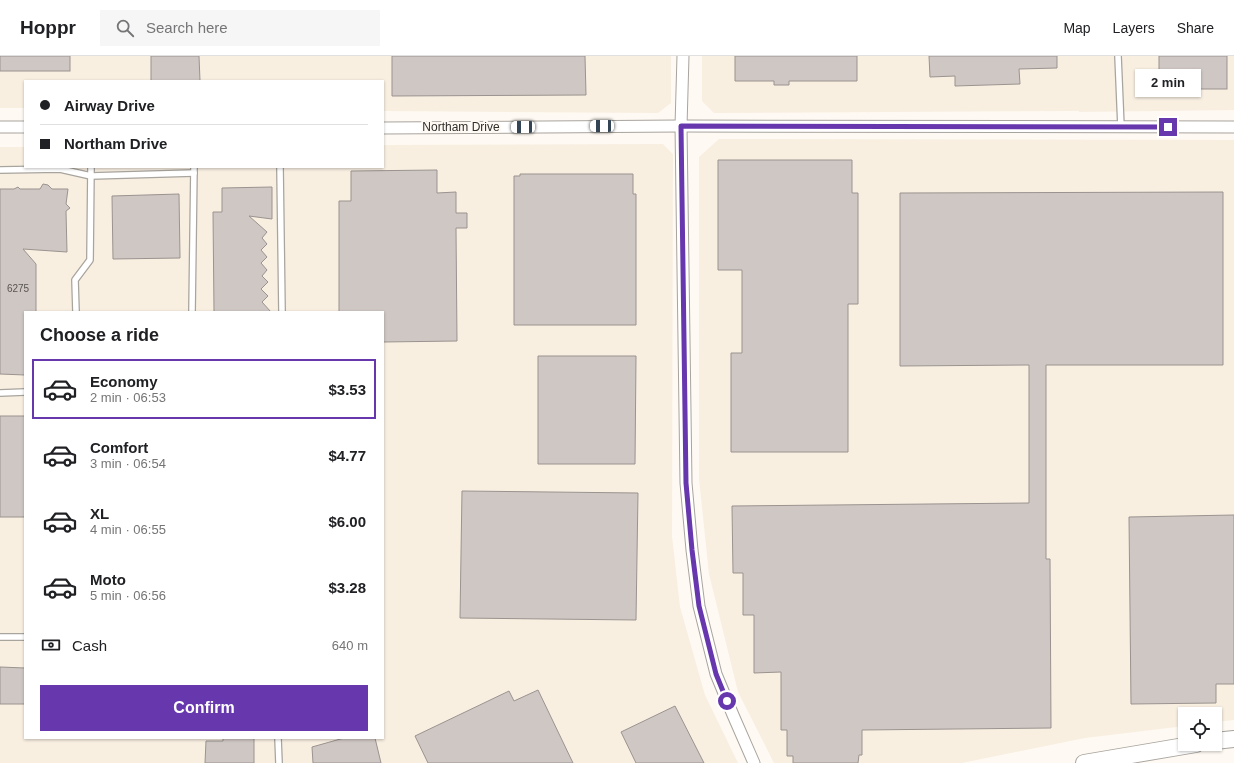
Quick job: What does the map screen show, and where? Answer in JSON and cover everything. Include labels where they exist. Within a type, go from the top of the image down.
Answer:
[{"type":"street","points":[[683,56],[681,126],[686,483],[692,550],[699,606],[716,674],[754,763]]},
{"type":"street","name":"Northam Drive","points":[[384,128],[681,126],[1234,127]]},
{"type":"street","points":[[0,127],[24,127]]},
{"type":"street","points":[[1222,740],[1234,739]]},
{"type":"street","points":[[1084,763],[1178,747]]},
{"type":"lane","points":[[1118,56],[1121,127]]},
{"type":"lane","points":[[0,170],[32,168],[60,169],[91,176],[194,170],[192,311]]},
{"type":"lane","points":[[76,311],[76,280],[90,260],[91,168]]},
{"type":"lane","points":[[280,168],[282,311]]},
{"type":"lane","points":[[0,393],[24,392]]},
{"type":"lane","points":[[0,637],[24,637]]},
{"type":"lane","points":[[278,739],[279,763]]},
{"type":"shaded area","points":[[0,56],[671,56],[671,103],[658,113],[384,111],[384,80],[24,80],[24,108],[0,108]]},
{"type":"shaded area","points":[[702,56],[1234,56],[1234,110],[714,113],[702,101]]},
{"type":"shaded area","points":[[719,139],[1234,140],[1234,720],[1222,721],[1222,707],[1178,707],[1178,727],[1085,738],[962,763],[774,763],[738,692],[709,574],[699,479],[699,157]]},
{"type":"shaded area","points":[[663,144],[673,154],[672,536],[680,607],[705,695],[738,763],[0,763],[0,147],[24,147],[24,168],[384,168],[384,145]]},
{"type":"building","points":[[0,56],[70,56],[70,71],[0,71]]},
{"type":"building","points":[[151,56],[199,56],[200,80],[151,80]]},
{"type":"building","points":[[392,56],[585,56],[586,95],[392,96]]},
{"type":"building","points":[[735,56],[857,56],[857,81],[789,81],[789,85],[774,85],[774,81],[735,81]]},
{"type":"building","points":[[929,56],[1057,56],[1057,68],[1019,69],[1020,84],[955,86],[955,76],[930,77]]},
{"type":"building","points":[[1159,56],[1227,56],[1227,89],[1159,89]]},
{"type":"building","points":[[718,160],[852,160],[852,193],[858,193],[858,304],[848,304],[848,452],[731,452],[731,353],[742,353],[742,270],[718,270]]},
{"type":"building","points":[[437,170],[437,193],[456,192],[456,213],[467,213],[467,228],[456,228],[457,341],[384,342],[384,311],[339,311],[339,201],[351,201],[351,171]]},
{"type":"building","points":[[520,174],[633,174],[633,194],[636,194],[636,325],[514,325],[514,176],[520,176]]},
{"type":"building","points":[[43,184],[48,185],[52,189],[68,189],[66,204],[70,208],[66,211],[67,252],[23,249],[36,264],[36,311],[24,311],[24,375],[0,374],[0,189],[14,189],[18,187],[20,189],[40,189]]},
{"type":"building","points":[[272,187],[272,219],[249,216],[267,232],[262,238],[267,244],[261,250],[267,257],[261,263],[267,270],[262,276],[268,282],[261,289],[268,296],[262,302],[270,311],[214,311],[213,212],[222,212],[222,188]]},
{"type":"building","points":[[1223,192],[1223,365],[1046,365],[1046,559],[1050,559],[1051,728],[862,730],[862,755],[859,755],[858,763],[793,763],[793,756],[787,756],[787,730],[781,730],[781,672],[754,673],[754,615],[743,615],[743,573],[733,573],[732,506],[1029,503],[1029,365],[900,366],[900,193]]},
{"type":"building","points":[[179,194],[180,258],[113,259],[112,196]]},
{"type":"building","points":[[538,356],[636,356],[635,464],[538,464]]},
{"type":"building","points":[[0,416],[24,416],[24,517],[0,517]]},
{"type":"building","points":[[462,491],[638,493],[636,620],[460,618]]},
{"type":"building","points":[[1234,515],[1234,684],[1216,684],[1216,703],[1131,704],[1129,517]]},
{"type":"building","points":[[0,667],[24,668],[24,704],[0,704]]},
{"type":"building","points":[[538,690],[573,763],[428,763],[415,736],[509,691],[514,701]]},
{"type":"building","points":[[675,706],[704,763],[636,763],[621,732]]},
{"type":"building","points":[[223,739],[254,739],[254,763],[205,763],[206,741],[223,741]]},
{"type":"building","points":[[340,739],[375,739],[381,763],[313,763],[312,747]]},
{"type":"route","points":[[727,701],[716,674],[699,606],[686,483],[681,126],[1168,127]]}]
